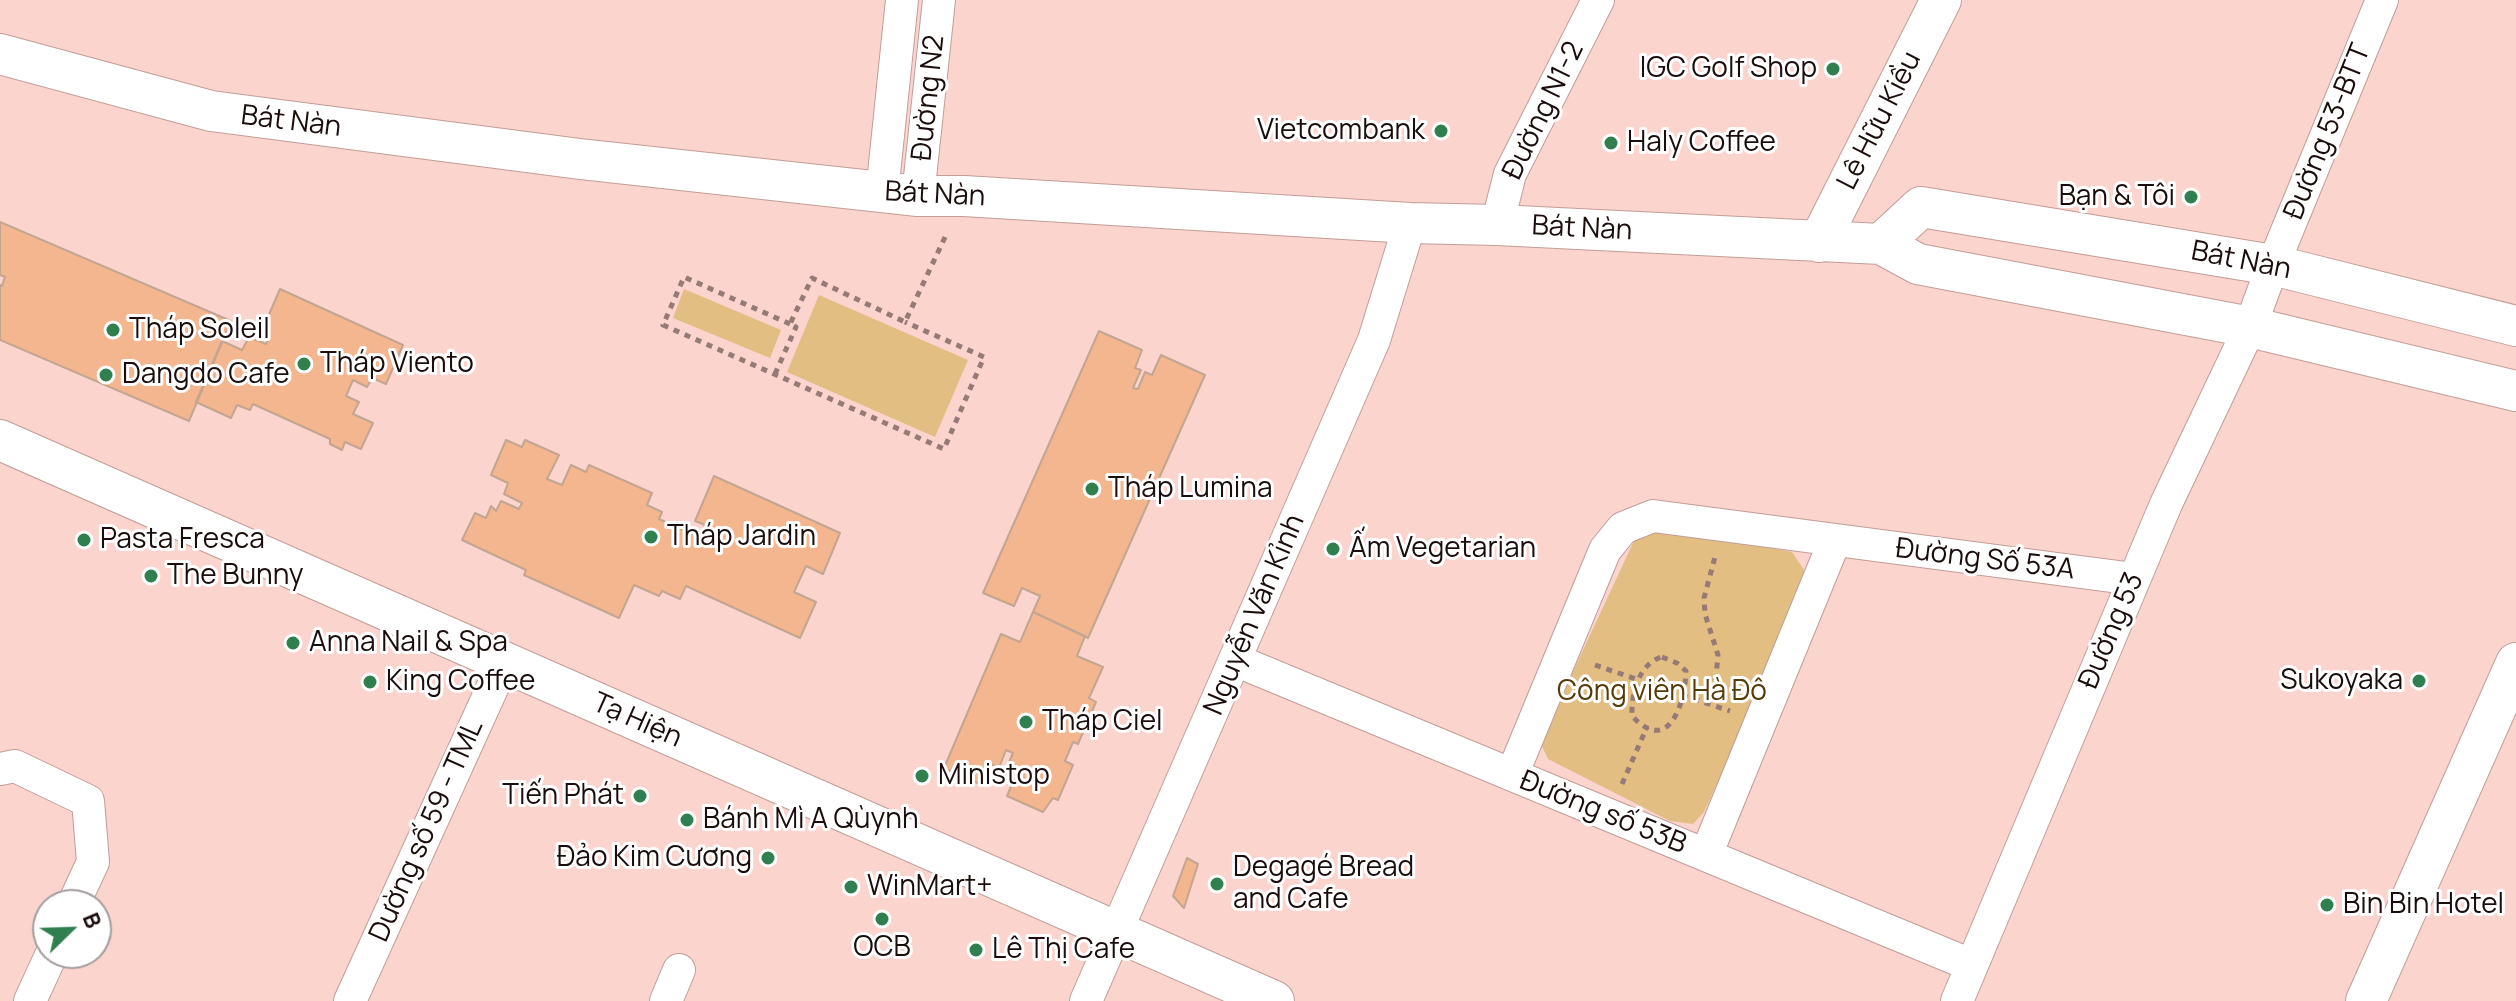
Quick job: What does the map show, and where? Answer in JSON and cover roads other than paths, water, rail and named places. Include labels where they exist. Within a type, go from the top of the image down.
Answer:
[{"type":"street","name":"Đường N2","points":[[900,194],[902,0]]},
{"type":"street","name":"Đường N2","points":[[900,194],[939,0]]},
{"type":"street","name":"Đường N1-2","points":[[1497,225],[1510,174],[1598,0]]},
{"type":"street","name":"Lê Hữu Kiều","points":[[1819,242],[1941,0]]},
{"type":"street","name":"Đường 53-BTT","points":[[2273,265],[2382,0]]},
{"type":"street","name":"Bát Nàn","points":[[0,54],[211,111],[580,159],[900,194],[1410,223],[1881,244],[1918,264],[2250,327],[2516,391]]},
{"type":"street","name":"Bát Nàn","points":[[1881,244],[1921,207],[2273,265],[2516,326]]},
{"type":"street","name":"Nguyễn Văn Kỉnh","points":[[1086,1001],[1374,340],[1410,223]]},
{"type":"street","name":"Đường 53","points":[[1957,1001],[2166,504],[2250,327],[2273,265]]},
{"type":"street","name":"Tạ Hiện","points":[[0,440],[1274,1001]]},
{"type":"street","name":"Đường Số 53A","points":[[1512,775],[1605,550],[1623,528],[1653,516],[2134,579]]},
{"type":"street","points":[[1706,855],[1835,540]]},
{"type":"street","name":"Đường số 53B","points":[[1235,660],[1971,965]]},
{"type":"street","name":"Dường số 59 - TML","points":[[350,1001],[504,662]]},
{"type":"street","points":[[2366,1001],[2515,669]]},
{"type":"street","points":[[0,769],[15,766],[88,801],[93,862],[80,889]]},
{"type":"street","points":[[30,1001],[45,969]]},
{"type":"street","points":[[666,1001],[679,970]]},
{"type":"place","name":"IGC Golf Shop","points":[[1833,69]]},
{"type":"place","name":"Vietcombank","points":[[1441,131]]},
{"type":"place","name":"Haly Coffee","points":[[1611,143]]},
{"type":"place","name":"Bạn & Tôi","points":[[2191,197]]},
{"type":"place","name":"Tháp Soleil","points":[[113,330]]},
{"type":"place","name":"Tháp Viento","points":[[304,364]]},
{"type":"place","name":"Dangdo Cafe","points":[[106,375]]},
{"type":"place","name":"Tháp Lumina","points":[[1092,489]]},
{"type":"place","name":"Tháp Jardin","points":[[651,537]]},
{"type":"place","name":"Pasta Fresca","points":[[84,540]]},
{"type":"place","name":"Ấm Vegetarian","points":[[1333,549]]},
{"type":"place","name":"The Bunny","points":[[151,576]]},
{"type":"place","name":"Anna Nail & Spa","points":[[293,643]]},
{"type":"place","name":"Sukoyaka","points":[[2419,681]]},
{"type":"place","name":"King Coffee","points":[[370,682]]},
{"type":"place","name":"Tháp Ciel","points":[[1026,722]]},
{"type":"place","name":"Ministop","points":[[922,776]]},
{"type":"place","name":"Tiến Phát","points":[[640,796]]},
{"type":"place","name":"Bánh Mì A Qùynh","points":[[687,820]]},
{"type":"place","name":"Đảo Kim Cương","points":[[768,858]]},
{"type":"place","name":"Degagé Bread and Cafe","points":[[1217,884]]},
{"type":"place","name":"WinMart+","points":[[851,887]]},
{"type":"place","name":"Bin Bin Hotel","points":[[2327,905]]},
{"type":"place","name":"OCB","points":[[882,919]]},
{"type":"place","name":"Lê Thị Cafe","points":[[976,950]]},
{"type":"park label","name":"Công viên Hà Đô","points":[[1662,692]]}]
